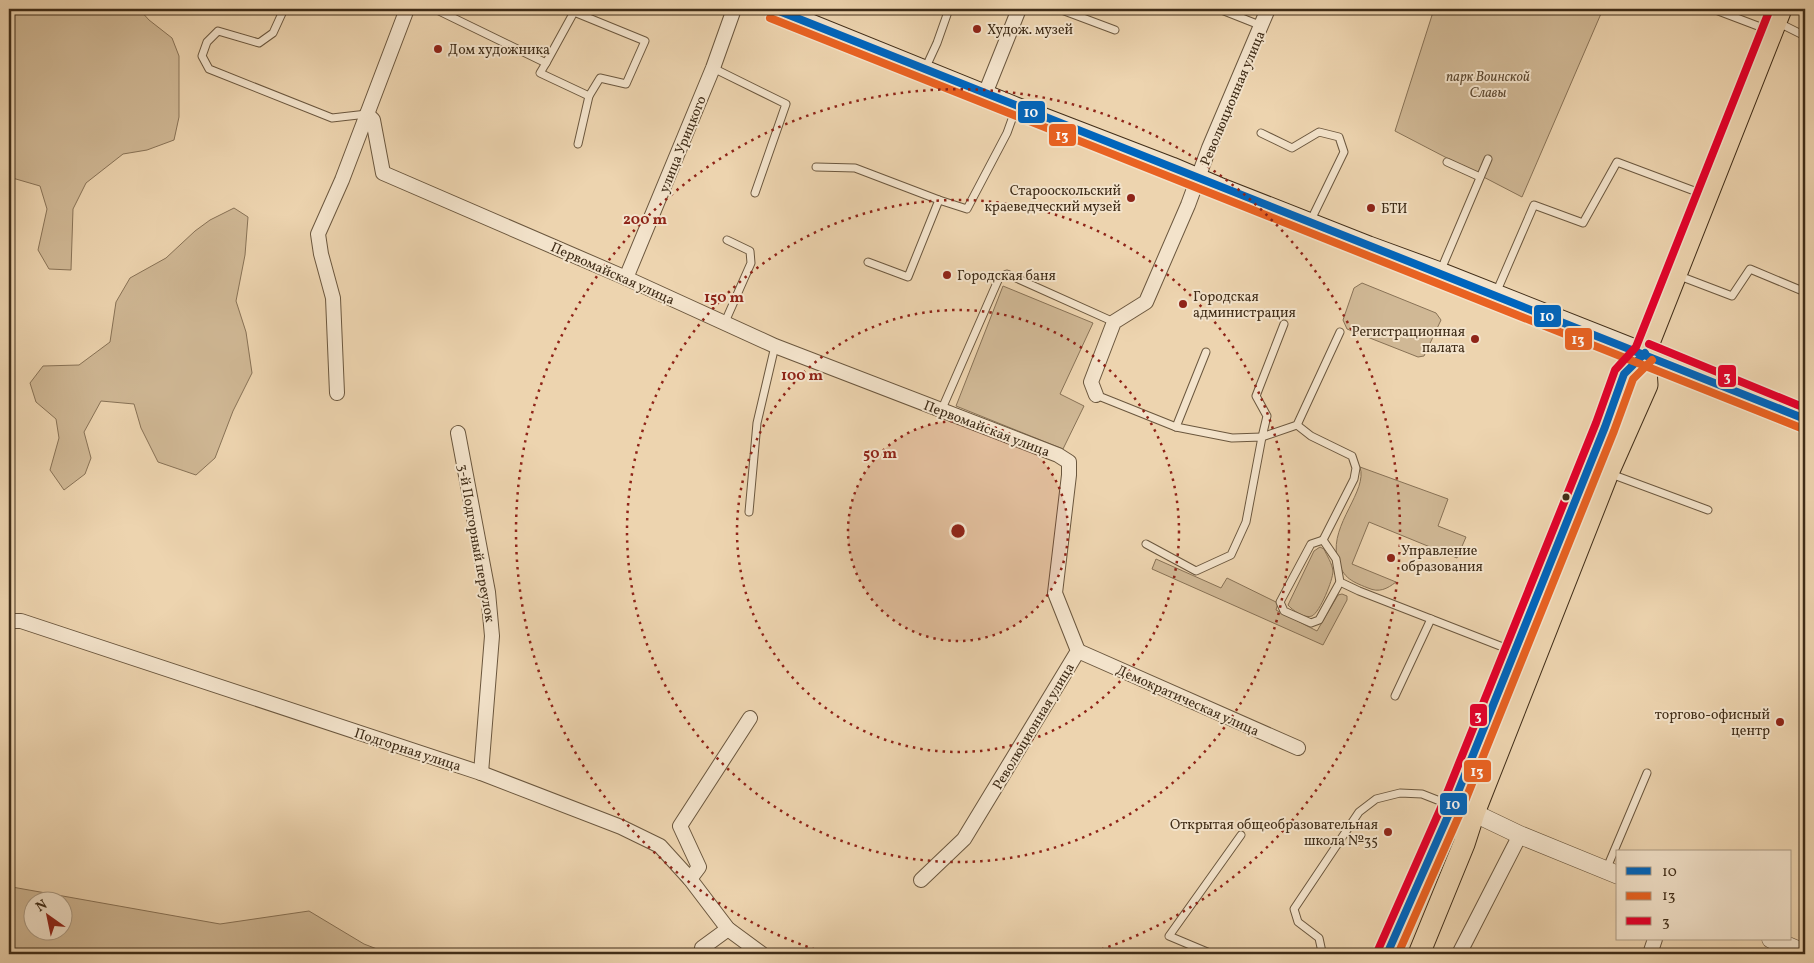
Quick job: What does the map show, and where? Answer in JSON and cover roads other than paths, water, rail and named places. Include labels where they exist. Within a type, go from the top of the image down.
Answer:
[{"type":"main road","points":[[774,9],[1016,107],[1172,166],[1198,179],[1309,223],[1440,272],[1645,353],[1805,419]]},
{"type":"main road","points":[[1387,954],[1452,807],[1605,427],[1624,374],[1645,353],[1777,20]]},
{"type":"main road","points":[[1419,954],[1464,844],[1474,813],[1608,473],[1647,385],[1645,353]]},
{"type":"street","points":[[337,393],[333,298],[321,254],[318,234],[342,180],[407,9]]},
{"type":"street","name":"улица Урицкого","points":[[626,278],[713,68],[734,9]]},
{"type":"street","points":[[985,94],[1019,9]]},
{"type":"street","name":"Революционная улица","points":[[1114,322],[1146,302],[1268,9]]},
{"type":"street","name":"Первомайская улица","points":[[367,114],[373,120],[383,173],[626,278],[775,346],[1058,455],[1068,462]]},
{"type":"street","points":[[1096,395],[1091,382],[1114,322]]},
{"type":"street","name":"3-й Подгорный переулок","points":[[458,433],[488,592],[492,636],[480,773]]},
{"type":"street","name":"Революционная улица","points":[[920,880],[964,839],[1078,651],[1055,593],[1069,475],[1068,462]]},
{"type":"street","name":"Подгорная улица","points":[[9,621],[21,621],[480,773],[621,827],[660,846],[690,879],[728,929],[762,954]]},
{"type":"street","name":"Демократическая улица","points":[[1078,651],[1298,748]]},
{"type":"street","points":[[690,879],[699,867],[680,826],[750,718]]},
{"type":"street","points":[[1474,813],[1520,835],[1612,873]]},
{"type":"street","points":[[1459,954],[1520,835]]},
{"type":"street","points":[[701,954],[702,948],[728,929]]},
{"type":"street","points":[[1650,954],[1655,940]]},
{"type":"street","points":[[1772,940],[1805,953]]},
{"type":"lane","points":[[284,9],[273,34],[259,42],[218,32],[207,42],[202,56],[209,69],[332,118],[367,114]]},
{"type":"lane","points":[[435,9],[546,63]]},
{"type":"lane","points":[[925,69],[949,9]]},
{"type":"lane","points":[[1059,9],[1115,30]]},
{"type":"lane","points":[[1219,9],[1262,26]]},
{"type":"lane","points":[[1714,9],[1777,20],[1805,36]]},
{"type":"lane","points":[[578,144],[589,96],[600,78],[626,84],[645,41],[574,12],[540,73],[589,96]]},
{"type":"lane","points":[[713,68],[786,104],[755,193]]},
{"type":"lane","points":[[816,167],[855,168],[967,209],[1007,133],[1016,107]]},
{"type":"lane","points":[[1261,134],[1292,148],[1318,132],[1339,137],[1344,152],[1309,223]]},
{"type":"lane","points":[[1440,272],[1488,159]]},
{"type":"lane","points":[[1448,162],[1480,177]]},
{"type":"lane","points":[[1495,294],[1534,205],[1583,223],[1617,162],[1707,196]]},
{"type":"lane","points":[[868,262],[908,278],[939,200]]},
{"type":"lane","points":[[725,322],[751,264],[750,252],[727,240]]},
{"type":"lane","points":[[1676,275],[1732,296],[1750,269],[1805,292]]},
{"type":"lane","points":[[941,410],[999,278],[1006,274],[1114,322]]},
{"type":"lane","points":[[1146,544],[1196,571],[1231,555],[1246,522],[1267,416],[1256,396],[1284,324]]},
{"type":"lane","points":[[1096,395],[1176,427],[1232,438],[1262,437],[1297,425],[1340,332]]},
{"type":"lane","points":[[749,512],[757,423],[775,346]]},
{"type":"lane","points":[[1176,427],[1206,352]]},
{"type":"lane","points":[[1297,425],[1311,436],[1352,456],[1356,468],[1354,478],[1323,540],[1311,544],[1280,602],[1284,611],[1312,623],[1319,620],[1340,582],[1336,559],[1323,540]]},
{"type":"lane","points":[[1608,473],[1708,510]]},
{"type":"lane","points":[[1340,582],[1515,652]]},
{"type":"lane","points":[[1395,696],[1431,619]]},
{"type":"lane","points":[[1620,850],[1647,773]]},
{"type":"lane","points":[[1321,954],[1319,938],[1298,922],[1294,909],[1359,812],[1376,799],[1400,793],[1422,794],[1452,807]]},
{"type":"lane","points":[[1212,954],[1169,936],[1241,834]]},
{"type":"place","name":"Худож. музей","points":[[977,29]]},
{"type":"place","name":"Дом художника","points":[[438,49]]},
{"type":"place","name":"Старооскольский краеведческий музей","points":[[1131,198]]},
{"type":"place","name":"БТИ","points":[[1371,208]]},
{"type":"place","name":"Городская баня","points":[[947,275]]},
{"type":"place","name":"Городская администрация","points":[[1183,304]]},
{"type":"place","name":"Регистрационная палата","points":[[1475,339]]},
{"type":"place","name":"Управление образования","points":[[1391,558]]},
{"type":"place","name":"торгово-офисный центр","points":[[1780,722]]},
{"type":"place","name":"Открытая общеобразовательная школа №35","points":[[1388,832]]},
{"type":"park label","name":"парк Воинской Славы","points":[[1488,84]]}]
